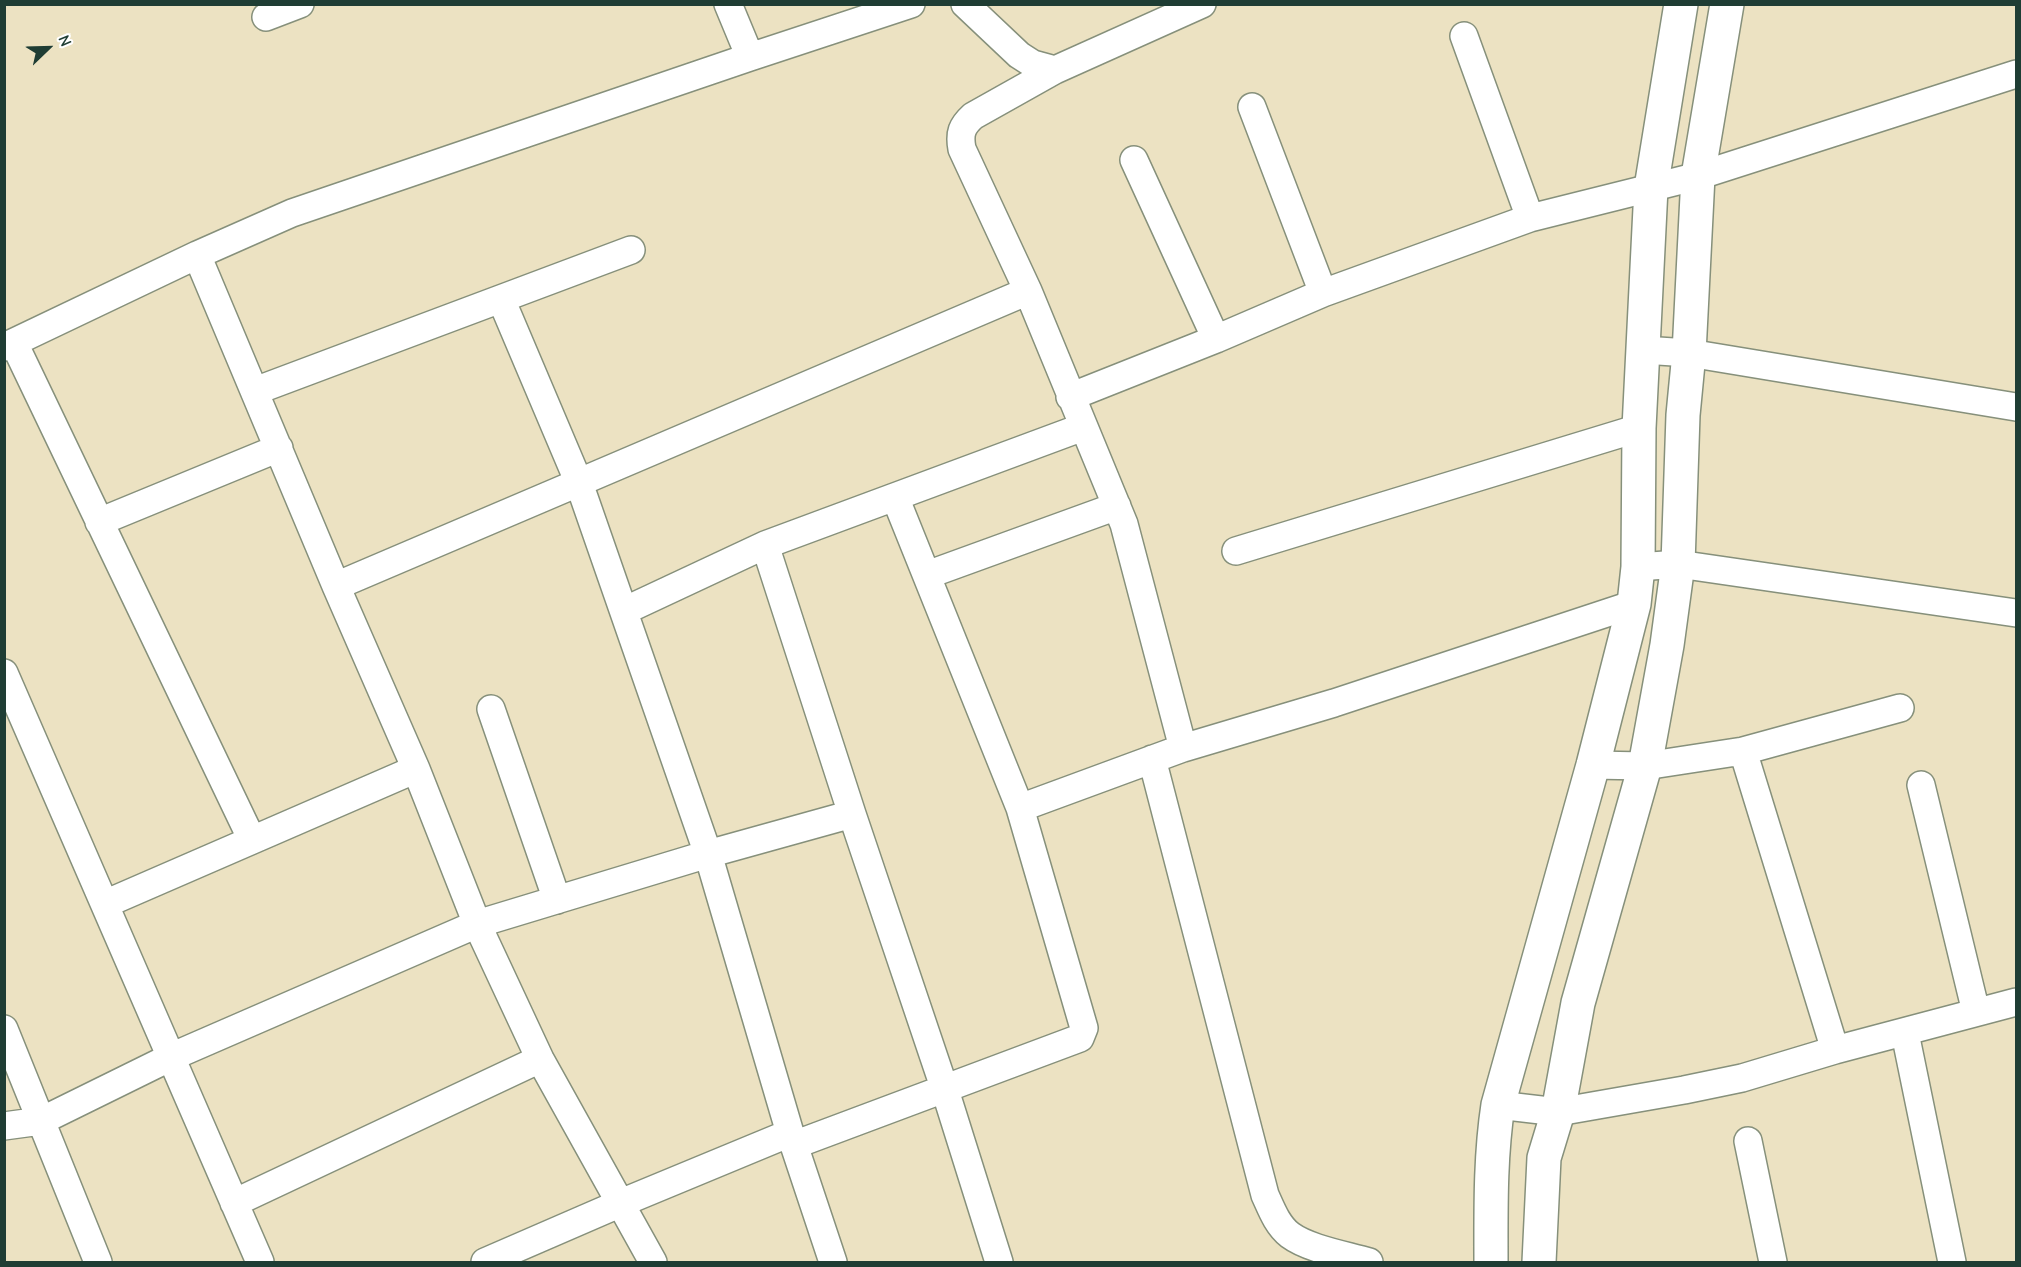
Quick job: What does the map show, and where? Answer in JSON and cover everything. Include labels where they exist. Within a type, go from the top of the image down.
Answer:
[{"type":"street","points":[[266,17],[300,4]]},
{"type":"street","points":[[728,4],[750,57]]},
{"type":"street","points":[[252,840],[99,522],[9,345],[197,255],[292,213],[911,4]]},
{"type":"street","points":[[965,4],[1019,55],[1033,64],[1054,70]]},
{"type":"street","points":[[1183,748],[1132,551],[1117,506],[1028,291],[962,149],[959,135],[964,124],[974,116],[1054,70],[1202,4]]},
{"type":"street","points":[[1491,1263],[1491,1174],[1498,1105],[1593,765],[1634,604],[1638,567],[1639,428],[1651,188],[1681,4]]},
{"type":"street","points":[[1539,1263],[1544,1158],[1558,1112],[1578,1003],[1645,766],[1667,645],[1678,564],[1683,415],[1689,352],[1698,176],[1727,4]]},
{"type":"street","points":[[1464,36],[1530,218]]},
{"type":"street","points":[[1070,397],[1216,339],[1323,292],[1530,218],[1698,176],[2016,74]]},
{"type":"street","points":[[1252,107],[1323,292]]},
{"type":"street","points":[[1134,159],[1216,339]]},
{"type":"street","points":[[255,392],[631,250]]},
{"type":"street","points":[[197,255],[416,770],[477,924],[540,1059],[653,1263]]},
{"type":"street","points":[[336,586],[1028,291]]},
{"type":"street","points":[[501,299],[579,483],[708,854],[792,1139],[833,1263]]},
{"type":"street","points":[[1643,350],[1689,352],[2016,407]]},
{"type":"street","points":[[624,611],[765,545],[1083,426]]},
{"type":"street","points":[[1236,551],[1639,428]]},
{"type":"street","points":[[99,522],[279,448]]},
{"type":"street","points":[[484,1263],[621,1203],[792,1139],[945,1090],[1080,1038],[1084,1028],[1020,808],[895,497]]},
{"type":"street","points":[[927,575],[1117,506]]},
{"type":"street","points":[[765,545],[945,1090],[999,1263]]},
{"type":"street","points":[[1638,567],[1678,564],[2016,613]]},
{"type":"street","points":[[1020,808],[1183,748],[1334,703],[1634,604]]},
{"type":"street","points":[[4,673],[260,1263]]},
{"type":"street","points":[[1593,765],[1645,766],[1743,751],[1900,708]]},
{"type":"street","points":[[491,709],[557,900]]},
{"type":"street","points":[[1743,751],[1835,1050]]},
{"type":"street","points":[[1152,759],[1265,1195],[1274,1216],[1289,1234],[1310,1245],[1369,1263]]},
{"type":"street","points":[[105,904],[416,770]]},
{"type":"street","points":[[1921,785],[1977,1012]]},
{"type":"street","points":[[4,1126],[41,1121],[171,1057],[477,924],[708,854],[852,814]]},
{"type":"street","points":[[1498,1105],[1558,1112],[1684,1090],[1742,1078],[1835,1050],[2016,1002]]},
{"type":"street","points":[[4,1029],[98,1263]]},
{"type":"street","points":[[1905,1033],[1952,1263]]},
{"type":"street","points":[[234,1203],[540,1059]]},
{"type":"street","points":[[1748,1141],[1773,1263]]}]
